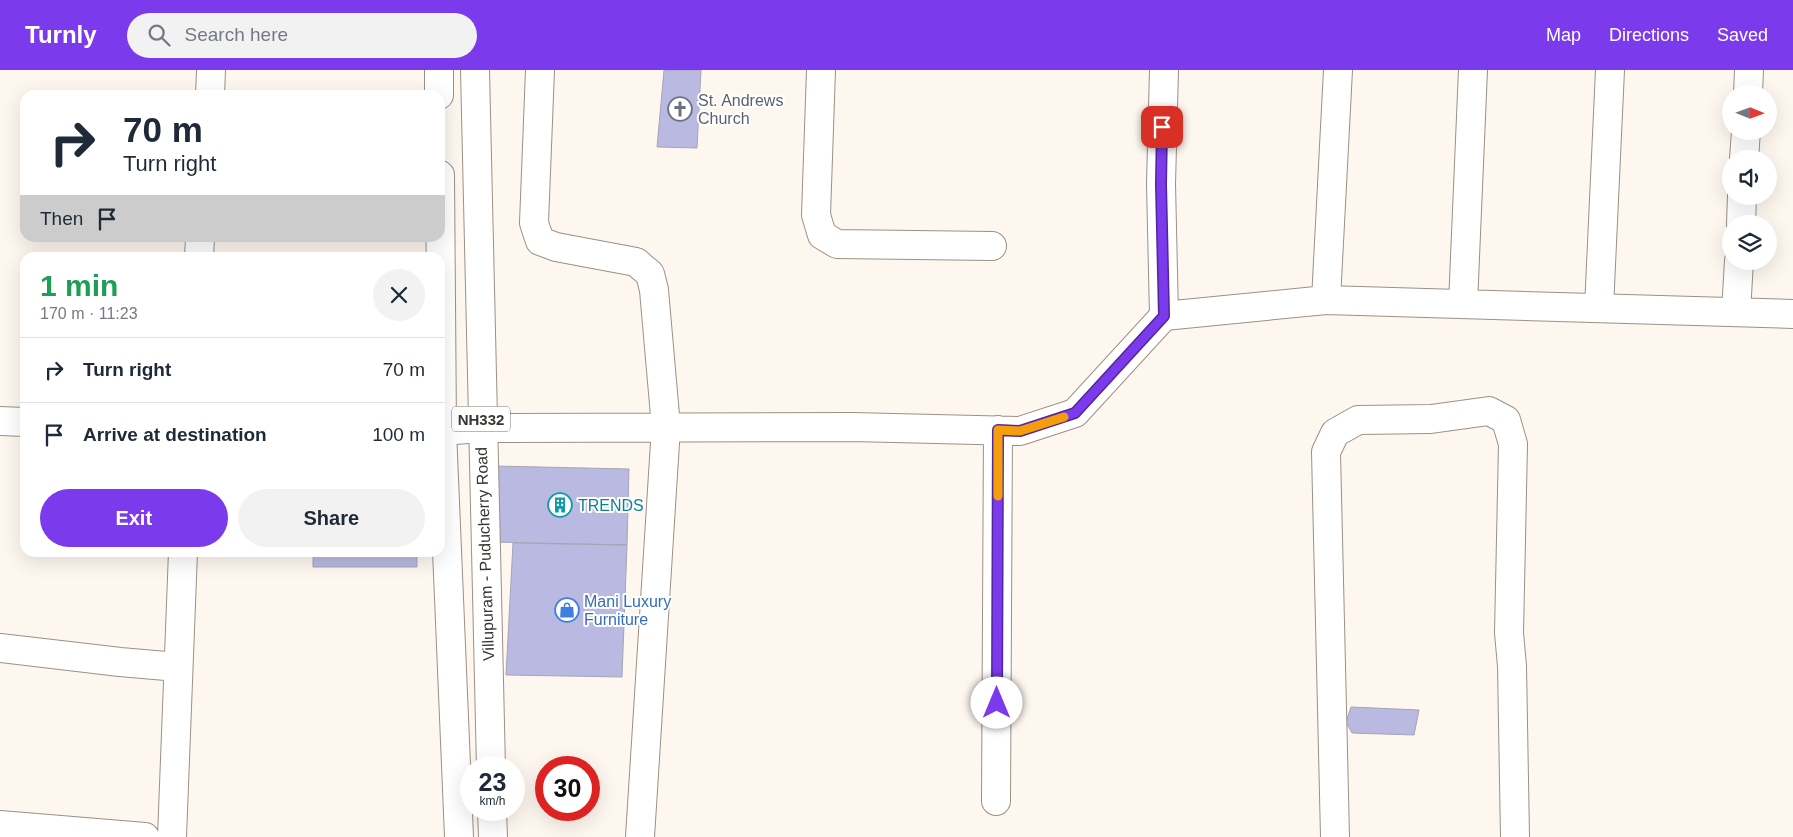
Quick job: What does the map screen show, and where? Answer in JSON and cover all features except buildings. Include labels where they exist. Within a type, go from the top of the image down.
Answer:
[{"type":"main road","points":[[210,90],[211,70]]},
{"type":"main road","points":[[439,70],[439,90]]},
{"type":"main road","name":"Villupuram - Puducherry Road","points":[[475,70],[491,756]]},
{"type":"main road","points":[[540,70],[534,223],[540,241],[556,247],[636,262],[650,274],[654,290],[666,427],[640,837]]},
{"type":"main road","points":[[821,70],[816,215],[822,235],[837,244],[992,246]]},
{"type":"main road","points":[[1164,70],[1161,184],[1164,316]]},
{"type":"main road","points":[[1326,300],[1338,70]]},
{"type":"main road","points":[[1462,304],[1472,70]]},
{"type":"main road","points":[[1599,308],[1610,70]]},
{"type":"main road","points":[[1748,85],[1749,70]]},
{"type":"main road","points":[[1736,312],[1738,270]]},
{"type":"main road","points":[[445,431],[482,428],[852,427],[1020,431],[1075,413],[1164,316],[1326,300],[1793,314]]},
{"type":"main road","points":[[1335,837],[1326,452],[1335,434],[1358,420],[1432,419],[1489,411],[1506,420],[1513,444],[1509,633],[1512,666],[1515,837]]},
{"type":"main road","points":[[0,421],[20,422]]},
{"type":"main road","points":[[996,801],[998,430]]},
{"type":"main road","name":"NH332","points":[[445,521],[459,837]]},
{"type":"main road","points":[[172,837],[183,557]]},
{"type":"main road","points":[[0,648],[120,662],[178,666]]},
{"type":"main road","points":[[492,821],[493,837]]},
{"type":"main road","points":[[0,825],[145,837]]},
{"type":"slow traffic","points":[[998,496],[998,430],[1020,431],[1064,417]]},
{"type":"place","name":"St. Andrews Church","points":[[680,109]]},
{"type":"place","name":"TRENDS","points":[[560,505]]},
{"type":"place","name":"Mani Luxury Furniture","points":[[567,610]]},
{"type":"route","points":[[997,703],[998,430],[1020,431],[1075,413],[1164,316],[1161,184],[1162,127]]}]
